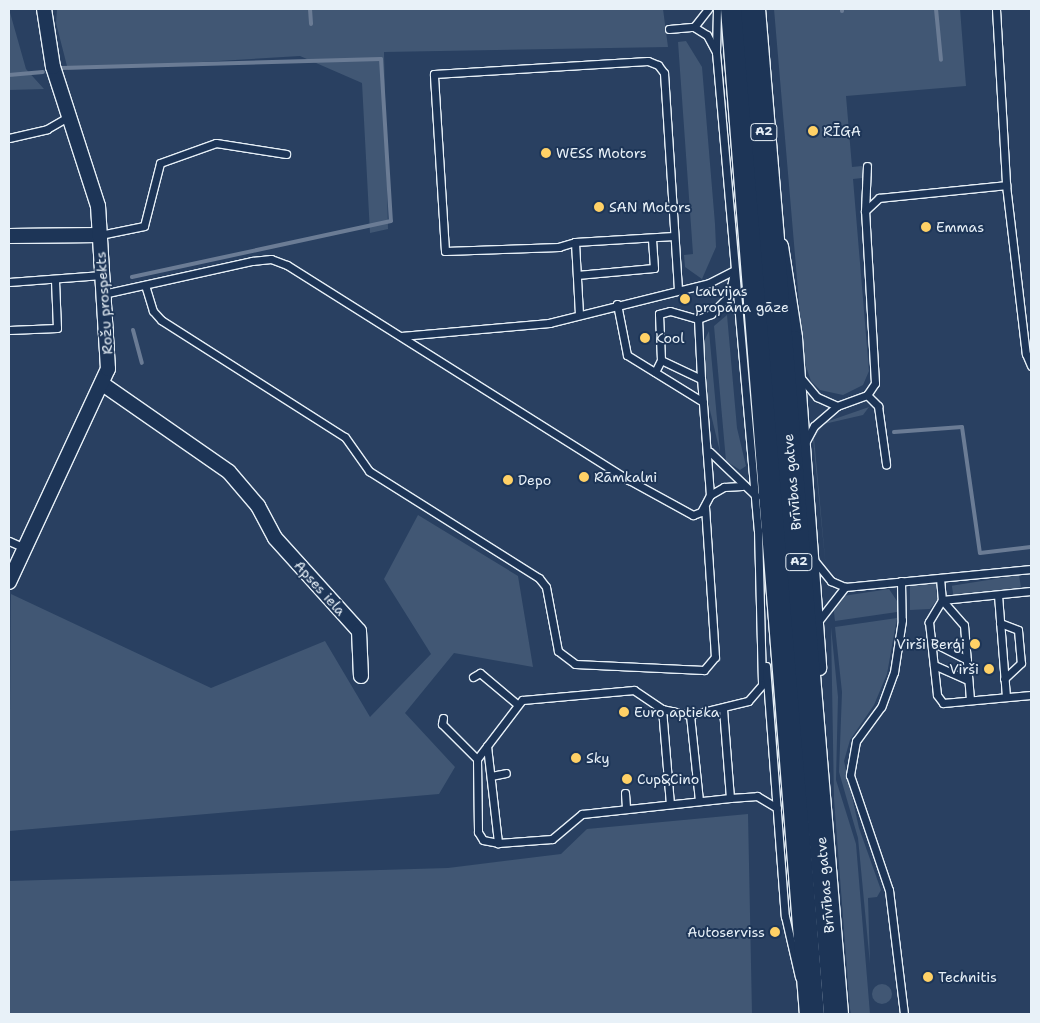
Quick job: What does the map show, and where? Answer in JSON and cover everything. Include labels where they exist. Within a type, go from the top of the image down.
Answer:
[{"type":"highway","name":"Brīvības gatve","points":[[733,9],[812,1013]]},
{"type":"highway","name":"Brīvības gatve","points":[[753,9],[836,1014]]},
{"type":"street","name":"Rožu prospekts","points":[[9,582],[104,385],[108,369],[100,235],[89,169],[52,66],[44,9]]},
{"type":"street","points":[[770,202],[786,265],[804,452],[835,884],[828,922]]},
{"type":"street","points":[[9,236],[100,235]]},
{"type":"street","name":"Apses iela","points":[[104,385],[229,472],[258,506],[275,538],[359,631],[362,676]]},
{"type":"lane","points":[[694,27],[708,9]]},
{"type":"lane","points":[[717,9],[716,52],[756,496],[765,660],[771,691],[777,808],[788,942],[812,1013]]},
{"type":"lane","points":[[996,9],[1006,185],[1031,366]]},
{"type":"lane","points":[[669,29],[694,27],[707,35],[716,52]]},
{"type":"lane","points":[[674,236],[575,242],[559,247],[445,251],[434,74],[648,61],[658,66],[664,73],[678,290]]},
{"type":"lane","points":[[9,138],[47,129],[71,115]]},
{"type":"lane","points":[[100,235],[144,226],[160,163],[216,143],[286,154]]},
{"type":"lane","points":[[804,452],[808,432],[838,406],[867,395],[878,368],[865,211],[867,166]]},
{"type":"lane","points":[[865,211],[879,198],[1006,185]]},
{"type":"lane","points":[[577,275],[654,268],[652,238]]},
{"type":"lane","points":[[575,242],[578,314]]},
{"type":"lane","points":[[103,294],[271,259],[401,336],[629,480],[693,515],[705,507]]},
{"type":"lane","points":[[401,336],[501,330],[678,290],[726,277],[735,270]]},
{"type":"lane","points":[[655,372],[661,360],[659,314],[670,311],[698,319],[711,314],[729,296],[735,270]]},
{"type":"lane","points":[[9,282],[102,275]]},
{"type":"lane","points":[[9,330],[57,328],[54,280]]},
{"type":"lane","points":[[145,285],[153,311],[161,320],[345,437],[370,471],[539,578],[546,587],[558,650],[575,664],[704,670],[715,656],[705,507],[710,495],[710,452],[703,402],[698,319]]},
{"type":"lane","points":[[617,304],[627,355],[703,402]]},
{"type":"lane","points":[[661,360],[701,379]]},
{"type":"lane","points":[[797,368],[808,389],[838,406]]},
{"type":"lane","points":[[867,395],[878,406],[886,464]]},
{"type":"lane","points":[[710,452],[742,486],[756,496]]},
{"type":"lane","points":[[710,495],[724,487],[742,486]]},
{"type":"lane","points":[[9,541],[25,548]]},
{"type":"lane","points":[[812,556],[822,572],[845,586],[1031,569],[1031,576]]},
{"type":"lane","points":[[940,578],[942,600],[929,622],[934,665],[943,703],[1031,695]]},
{"type":"lane","points":[[901,581],[902,620],[894,672],[881,707],[856,741],[850,769],[889,890],[904,1014]]},
{"type":"lane","points":[[817,633],[821,613],[845,586]]},
{"type":"lane","points":[[942,600],[1031,591]]},
{"type":"lane","points":[[998,595],[1006,697]]},
{"type":"lane","points":[[942,600],[964,625],[970,700]]},
{"type":"lane","points":[[1000,623],[1018,630],[1021,664],[1004,679]]},
{"type":"lane","points":[[932,642],[966,660]]},
{"type":"lane","points":[[472,677],[480,673],[500,693],[517,704],[634,690],[662,708],[690,715],[723,709],[758,694],[765,660]]},
{"type":"lane","points":[[934,665],[968,680]]},
{"type":"lane","points":[[478,759],[517,704]]},
{"type":"lane","points":[[662,708],[670,804]]},
{"type":"lane","points":[[723,709],[730,798]]},
{"type":"lane","points":[[690,715],[699,801]]},
{"type":"lane","points":[[443,718],[442,724],[466,741],[478,759],[478,832],[484,840],[498,843],[552,838],[582,814],[670,804],[757,796],[777,808]]},
{"type":"lane","points":[[487,746],[498,843]]},
{"type":"lane","points":[[491,776],[506,773]]},
{"type":"lane","points":[[625,793],[626,809]]},
{"type":"shaded area","points":[[9,9],[26,69],[44,89],[9,90]]},
{"type":"shaded area","points":[[57,9],[663,9],[668,47],[384,52],[388,229],[370,233],[362,83],[300,56],[68,70],[56,23]]},
{"type":"shaded area","points":[[774,9],[960,9],[966,86],[846,96],[852,167],[862,166],[862,178],[853,179],[869,371],[863,385],[843,395],[820,390],[811,381],[804,361]]},
{"type":"shaded area","points":[[686,41],[702,67],[715,224],[716,247],[702,279],[685,267],[684,255],[693,254],[678,42]]},
{"type":"shaded area","points":[[727,315],[737,428],[746,466],[740,470],[726,461],[714,326]]},
{"type":"shaded area","points":[[709,331],[720,452],[708,402],[704,341]]},
{"type":"shaded area","points":[[869,407],[863,415],[824,424],[814,438],[826,569],[813,439],[823,423]]},
{"type":"shaded area","points":[[418,515],[518,576],[533,667],[454,653],[405,713],[455,767],[439,794],[9,831],[11,594],[211,688],[325,641],[370,717],[431,654],[384,579]]},
{"type":"shaded area","points":[[1019,575],[1021,588],[954,598],[952,586]]},
{"type":"shaded area","points":[[936,583],[937,600],[930,609],[910,610],[910,586]]},
{"type":"shaded area","points":[[889,589],[897,601],[897,612],[835,621],[833,604],[843,596]]},
{"type":"shaded area","points":[[897,618],[887,674],[874,705],[850,740],[844,761],[859,828],[881,890],[877,897],[868,898],[870,964],[858,838],[839,772],[842,692],[835,627]]},
{"type":"shaded area","points":[[831,627],[838,697],[836,780],[856,844],[870,1014],[851,1014],[850,1009],[834,799]]},
{"type":"shaded area","points":[[748,814],[752,1014],[9,1014],[9,881],[448,868],[561,854],[587,829]]},
{"type":"shaded area","points":[[882,984],[889,987],[892,994],[889,1001],[882,1004],[875,1001],[872,994],[875,987]]},
{"type":"waterway","points":[[310,9],[311,24]]},
{"type":"waterway","points":[[936,9],[941,60]]},
{"type":"waterway","points":[[61,68],[381,59],[391,221],[132,277]]},
{"type":"waterway","points":[[9,75],[43,72]]},
{"type":"waterway","points":[[133,330],[142,363]]},
{"type":"waterway","points":[[894,432],[962,427],[980,553],[1031,547]]},
{"type":"place","name":"RĪGA","points":[[813,131]]},
{"type":"place","name":"WESS Motors","points":[[546,153]]},
{"type":"place","name":"SAN Motors","points":[[599,207]]},
{"type":"place","name":"Emmas","points":[[926,227]]},
{"type":"place","name":"Latvijas propāna gāze","points":[[685,299]]},
{"type":"place","name":"Kool","points":[[645,338]]},
{"type":"place","name":"Rāmkalni","points":[[584,477]]},
{"type":"place","name":"Depo","points":[[508,480]]},
{"type":"place","name":"Virši Berģi","points":[[975,644]]},
{"type":"place","name":"Virši","points":[[989,669]]},
{"type":"place","name":"Euro aptieka","points":[[624,712]]},
{"type":"place","name":"Sky","points":[[576,758]]},
{"type":"place","name":"Cup&Cino","points":[[627,779]]},
{"type":"place","name":"Autoserviss","points":[[775,932]]},
{"type":"place","name":"Technitis","points":[[928,977]]}]
